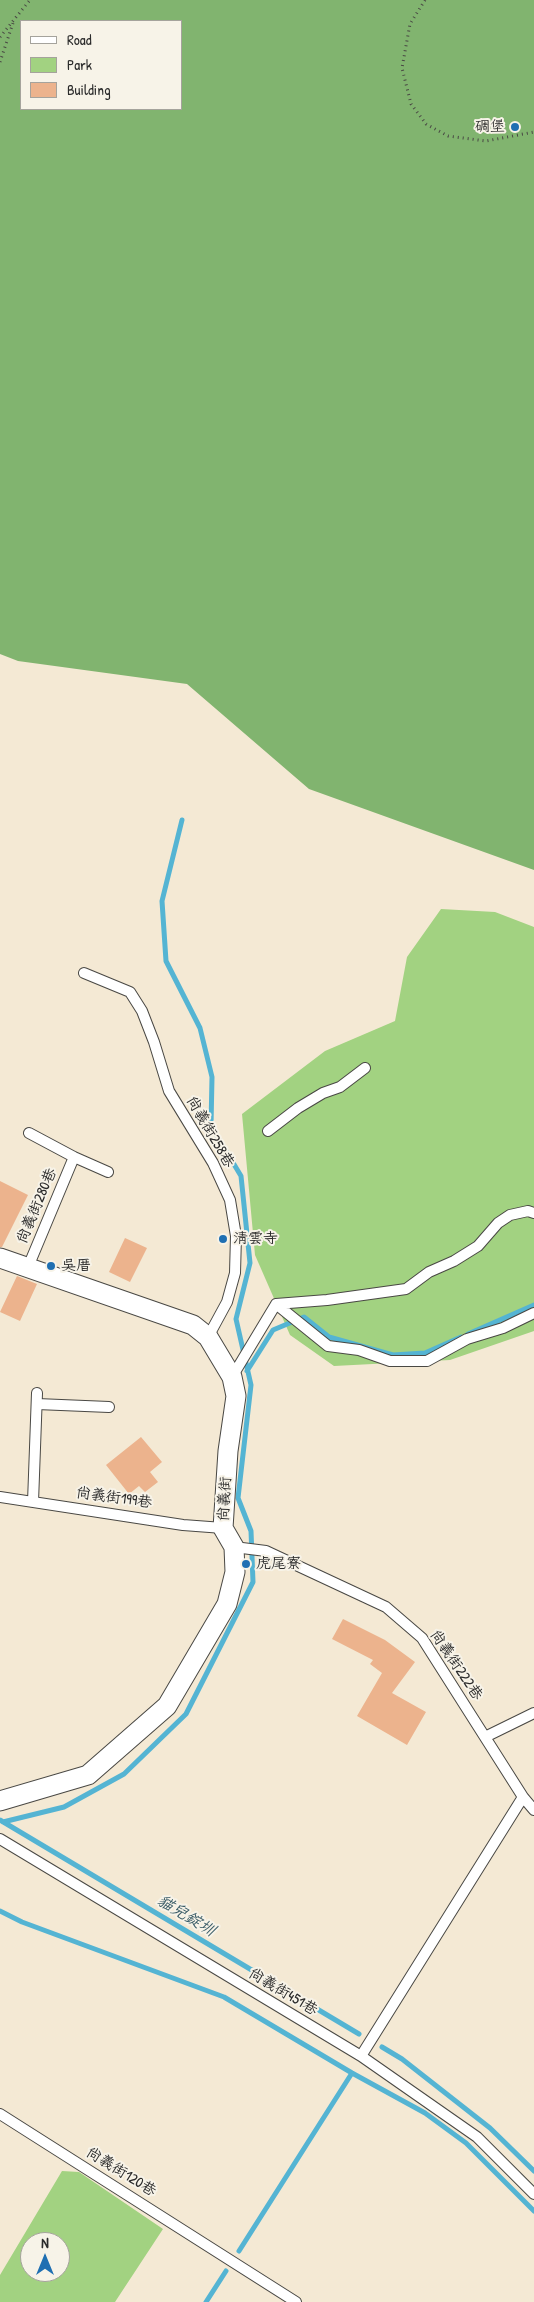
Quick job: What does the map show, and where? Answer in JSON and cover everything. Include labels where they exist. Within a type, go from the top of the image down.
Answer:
[{"type":"street","name":"尚義街","points":[[0,1258],[98,1294],[193,1325],[208,1337],[235,1372],[236,1396],[228,1451],[223,1528],[234,1547],[236,1572],[227,1604],[166,1706],[88,1775],[0,1801]]},
{"type":"lane","name":"尚義街258巷","points":[[84,973],[130,992],[142,1011],[169,1091],[213,1163],[230,1200],[236,1236],[235,1272],[227,1302],[208,1337]]},
{"type":"lane","points":[[268,1131],[298,1108],[324,1093],[340,1087],[365,1068]]},
{"type":"lane","points":[[29,1133],[74,1157],[108,1172]]},
{"type":"lane","name":"尚義街280巷","points":[[28,1267],[74,1157]]},
{"type":"lane","points":[[276,1304],[327,1300],[406,1289],[430,1272],[454,1261],[478,1246],[498,1223],[510,1214],[528,1211],[534,1213]]},
{"type":"lane","points":[[276,1304],[328,1346],[359,1350],[390,1362],[427,1361],[467,1339],[503,1328],[534,1313]]},
{"type":"lane","points":[[235,1372],[276,1304]]},
{"type":"lane","points":[[33,1502],[37,1393]]},
{"type":"lane","points":[[37,1404],[109,1407]]},
{"type":"lane","name":"尚義街199巷","points":[[0,1497],[183,1525],[223,1528]]},
{"type":"lane","name":"尚義街222巷","points":[[234,1547],[262,1550],[386,1607],[422,1638],[523,1797],[534,1810]]},
{"type":"lane","points":[[485,1737],[534,1713]]},
{"type":"lane","points":[[361,2056],[523,1797]]},
{"type":"lane","name":"尚義街451巷","points":[[0,1839],[361,2056],[477,2137],[534,2194]]},
{"type":"lane","name":"尚義街120巷","points":[[0,2114],[296,2302]]},
{"type":"path","points":[[0,37],[30,0]]},
{"type":"path","points":[[425,0],[410,24],[402,68],[411,104],[426,124],[448,136],[486,141],[534,132]]},
{"type":"path","points":[[0,62],[14,21]]},
{"type":"green space","points":[[0,0],[534,0],[534,870],[309,789],[187,684],[18,661],[0,654]]},
{"type":"green space","points":[[441,909],[495,912],[534,927],[534,1331],[450,1360],[334,1366],[290,1335],[255,1255],[242,1114],[325,1051],[395,1021],[407,957]]},
{"type":"green space","points":[[62,2171],[79,2172],[163,2229],[115,2302],[0,2302],[0,2275],[20,2241],[20,2282],[70,2282],[70,2232],[26,2232]]},
{"type":"building","points":[[0,1181],[28,1195],[2,1247],[0,1247]]},
{"type":"building","points":[[125,1238],[147,1248],[130,1282],[109,1272]]},
{"type":"building","points":[[17,1276],[37,1284],[20,1321],[0,1312]]},
{"type":"building","points":[[141,1437],[162,1462],[150,1472],[158,1482],[145,1492],[139,1486],[129,1494],[106,1465]]},
{"type":"building","points":[[343,1619],[385,1640],[415,1662],[392,1693],[426,1712],[407,1745],[357,1716],[382,1673],[370,1664],[373,1660],[332,1639]]},
{"type":"waterway","points":[[3,1822],[64,1807],[124,1774],[186,1714],[253,1582],[251,1531],[238,1498],[251,1385],[236,1319],[250,1263],[241,1176],[211,1126],[212,1077],[200,1028],[166,961],[162,901],[182,820]]},
{"type":"waterway","points":[[468,1334],[534,1305]]},
{"type":"waterway","points":[[247,1371],[273,1330],[304,1317],[329,1337],[393,1355],[425,1353],[461,1337]]},
{"type":"waterway","name":"貓兒錠圳","points":[[0,1820],[359,2034]]},
{"type":"waterway","points":[[0,1911],[22,1922],[224,1997],[352,2073],[425,2113],[466,2143],[534,2211]]},
{"type":"waterway","name":"貓兒錠圳","points":[[382,2047],[402,2059],[490,2128],[534,2171]]},
{"type":"waterway","points":[[239,2251],[352,2073]]},
{"type":"waterway","points":[[206,2302],[226,2271]]},
{"type":"place","name":"碉堡","points":[[515,127]]},
{"type":"place","name":"清雲寺","points":[[223,1239]]},
{"type":"place","name":"吳厝","points":[[51,1266]]},
{"type":"place","name":"虎尾寮","points":[[246,1564]]}]
